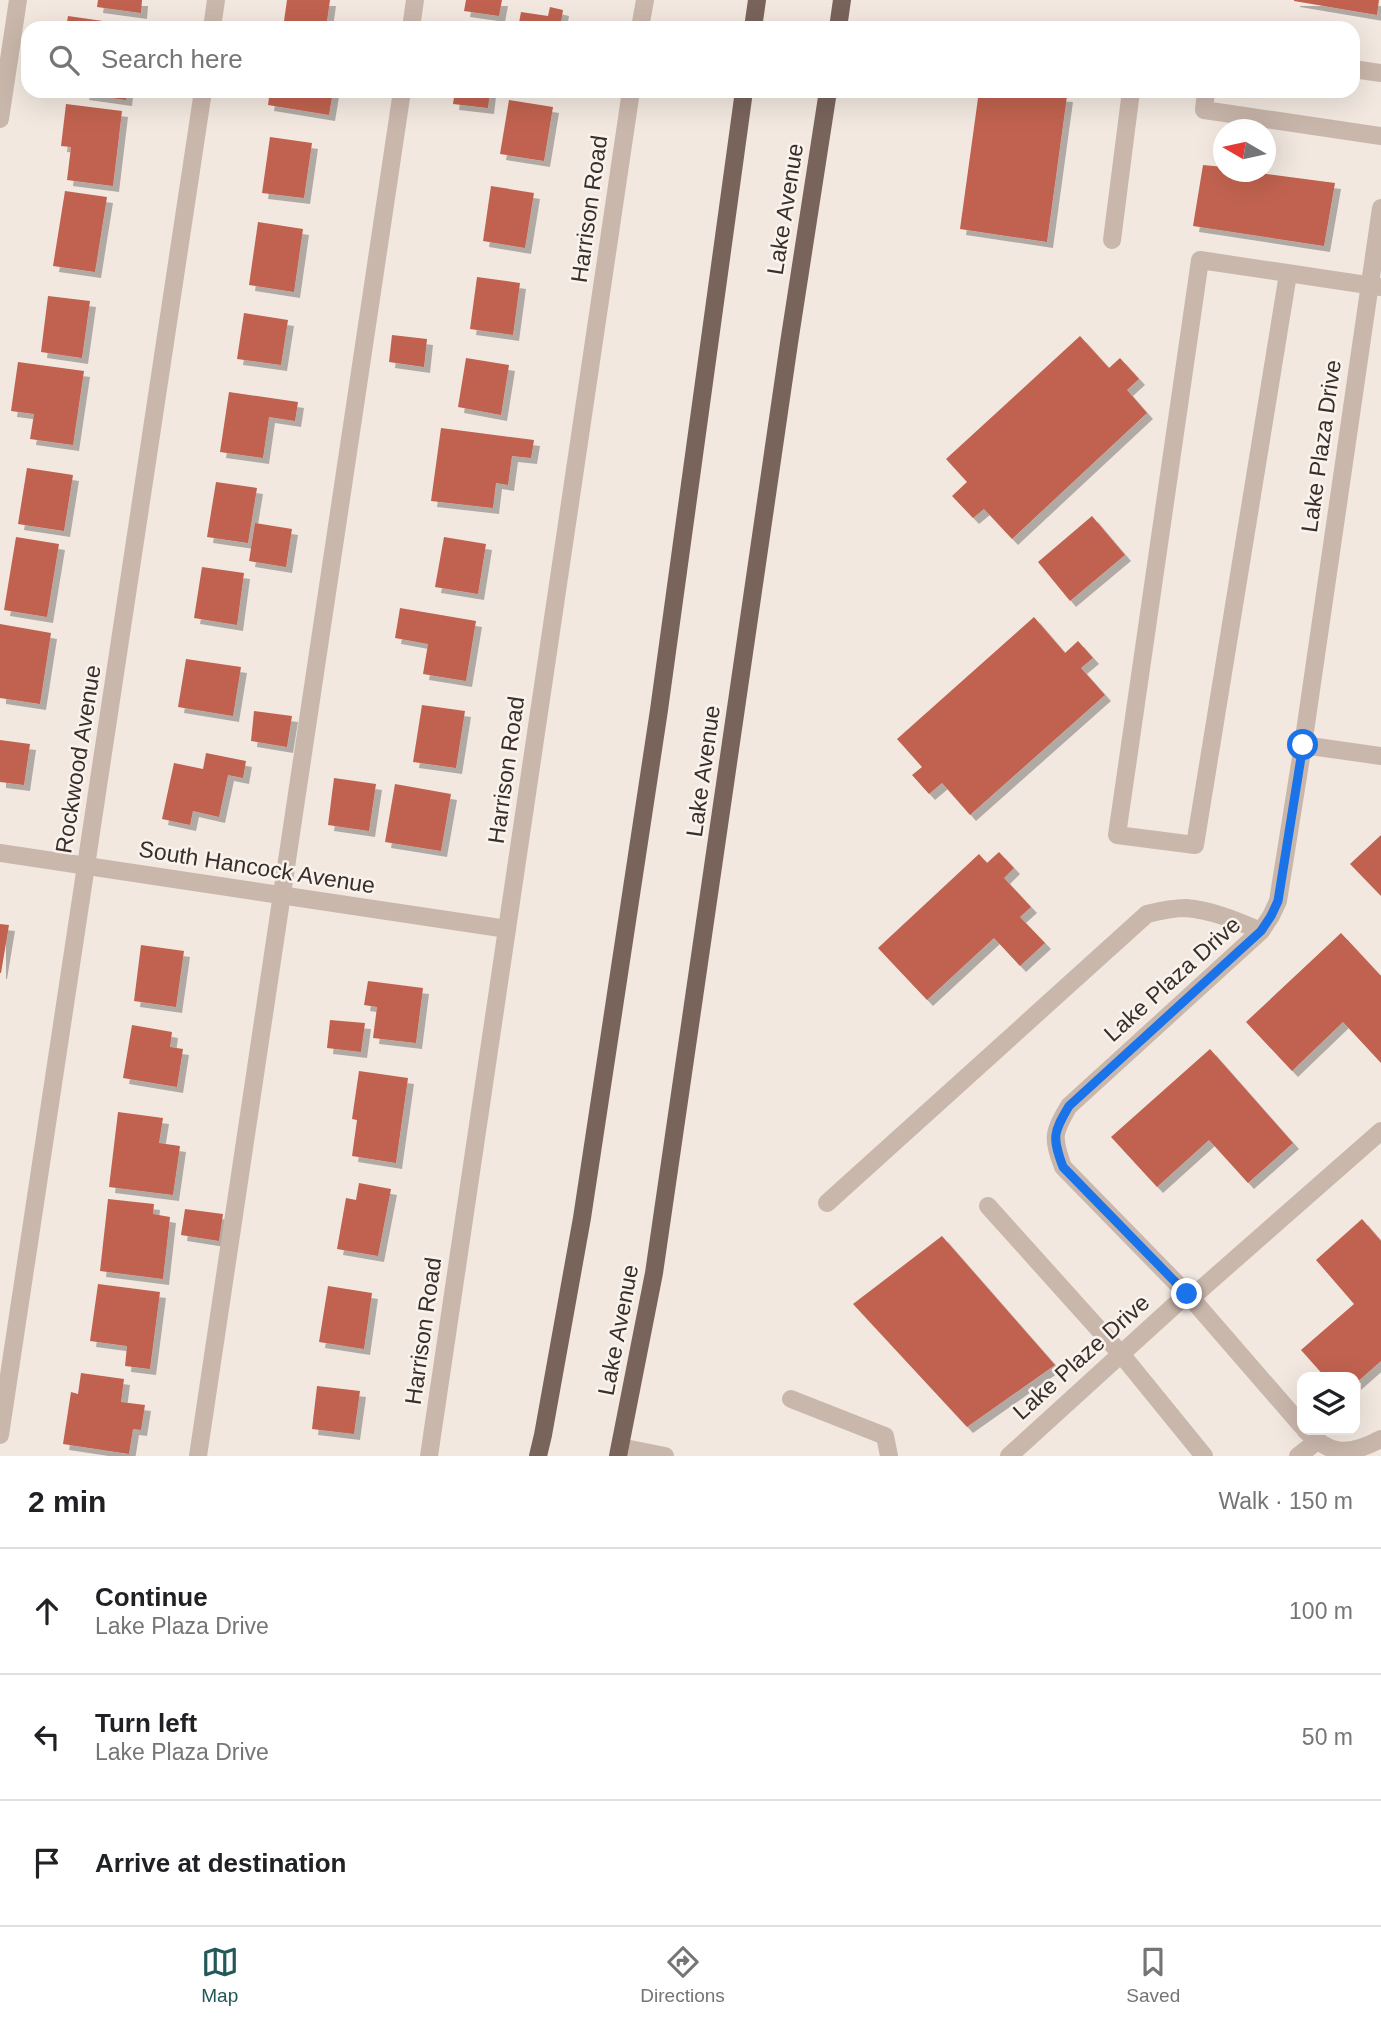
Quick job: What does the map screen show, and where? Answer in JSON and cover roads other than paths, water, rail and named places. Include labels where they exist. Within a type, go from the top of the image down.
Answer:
[{"type":"main road","points":[[754,21],[757,0]]},
{"type":"main road","points":[[839,21],[842,0]]},
{"type":"main road","points":[[537,1456],[582,1218],[659,710],[743,98]]},
{"type":"main road","name":"Lake Avenue","points":[[619,1451],[654,1273],[827,98]]},
{"type":"street","points":[[0,119],[18,0]]},
{"type":"street","points":[[213,21],[216,0]]},
{"type":"street","points":[[412,21],[415,0]]},
{"type":"street","points":[[641,21],[645,0]]},
{"type":"street","points":[[1360,70],[1381,73]]},
{"type":"street","name":"Rockwood Avenue","points":[[0,1435],[202,98]]},
{"type":"street","points":[[198,1456],[401,98]]},
{"type":"street","name":"Harrison Road","points":[[429,1456],[630,98]]},
{"type":"street","points":[[1112,240],[1130,98]]},
{"type":"street","points":[[1205,98],[1204,110],[1381,136]]},
{"type":"street","name":"Lake Plaza Drive","points":[[1297,1420],[1189,1296],[1063,1167],[1055,1145],[1058,1125],[1069,1106],[1261,931],[1278,901],[1357,364],[1376,286],[1381,208]]},
{"type":"street","points":[[1288,274],[1195,845],[1117,835],[1200,260],[1376,286]]},
{"type":"street","points":[[1303,745],[1381,757]]},
{"type":"street","name":"South Hancock Avenue","points":[[0,853],[507,929]]},
{"type":"street","points":[[827,1203],[1147,914],[1185,908],[1211,912],[1261,931]]},
{"type":"street","name":"Lake Plaze Drive","points":[[1009,1456],[1121,1354],[1381,1131]]},
{"type":"street","points":[[988,1206],[1121,1354],[1204,1456]]},
{"type":"street","points":[[791,1399],[885,1436],[889,1456]]},
{"type":"street","points":[[1298,1456],[1307,1435]]},
{"type":"street","name":"Lake Plaza Drive","points":[[1310,1435],[1333,1453],[1350,1455],[1370,1447],[1381,1438]]},
{"type":"street","points":[[619,1451],[665,1456]]}]
